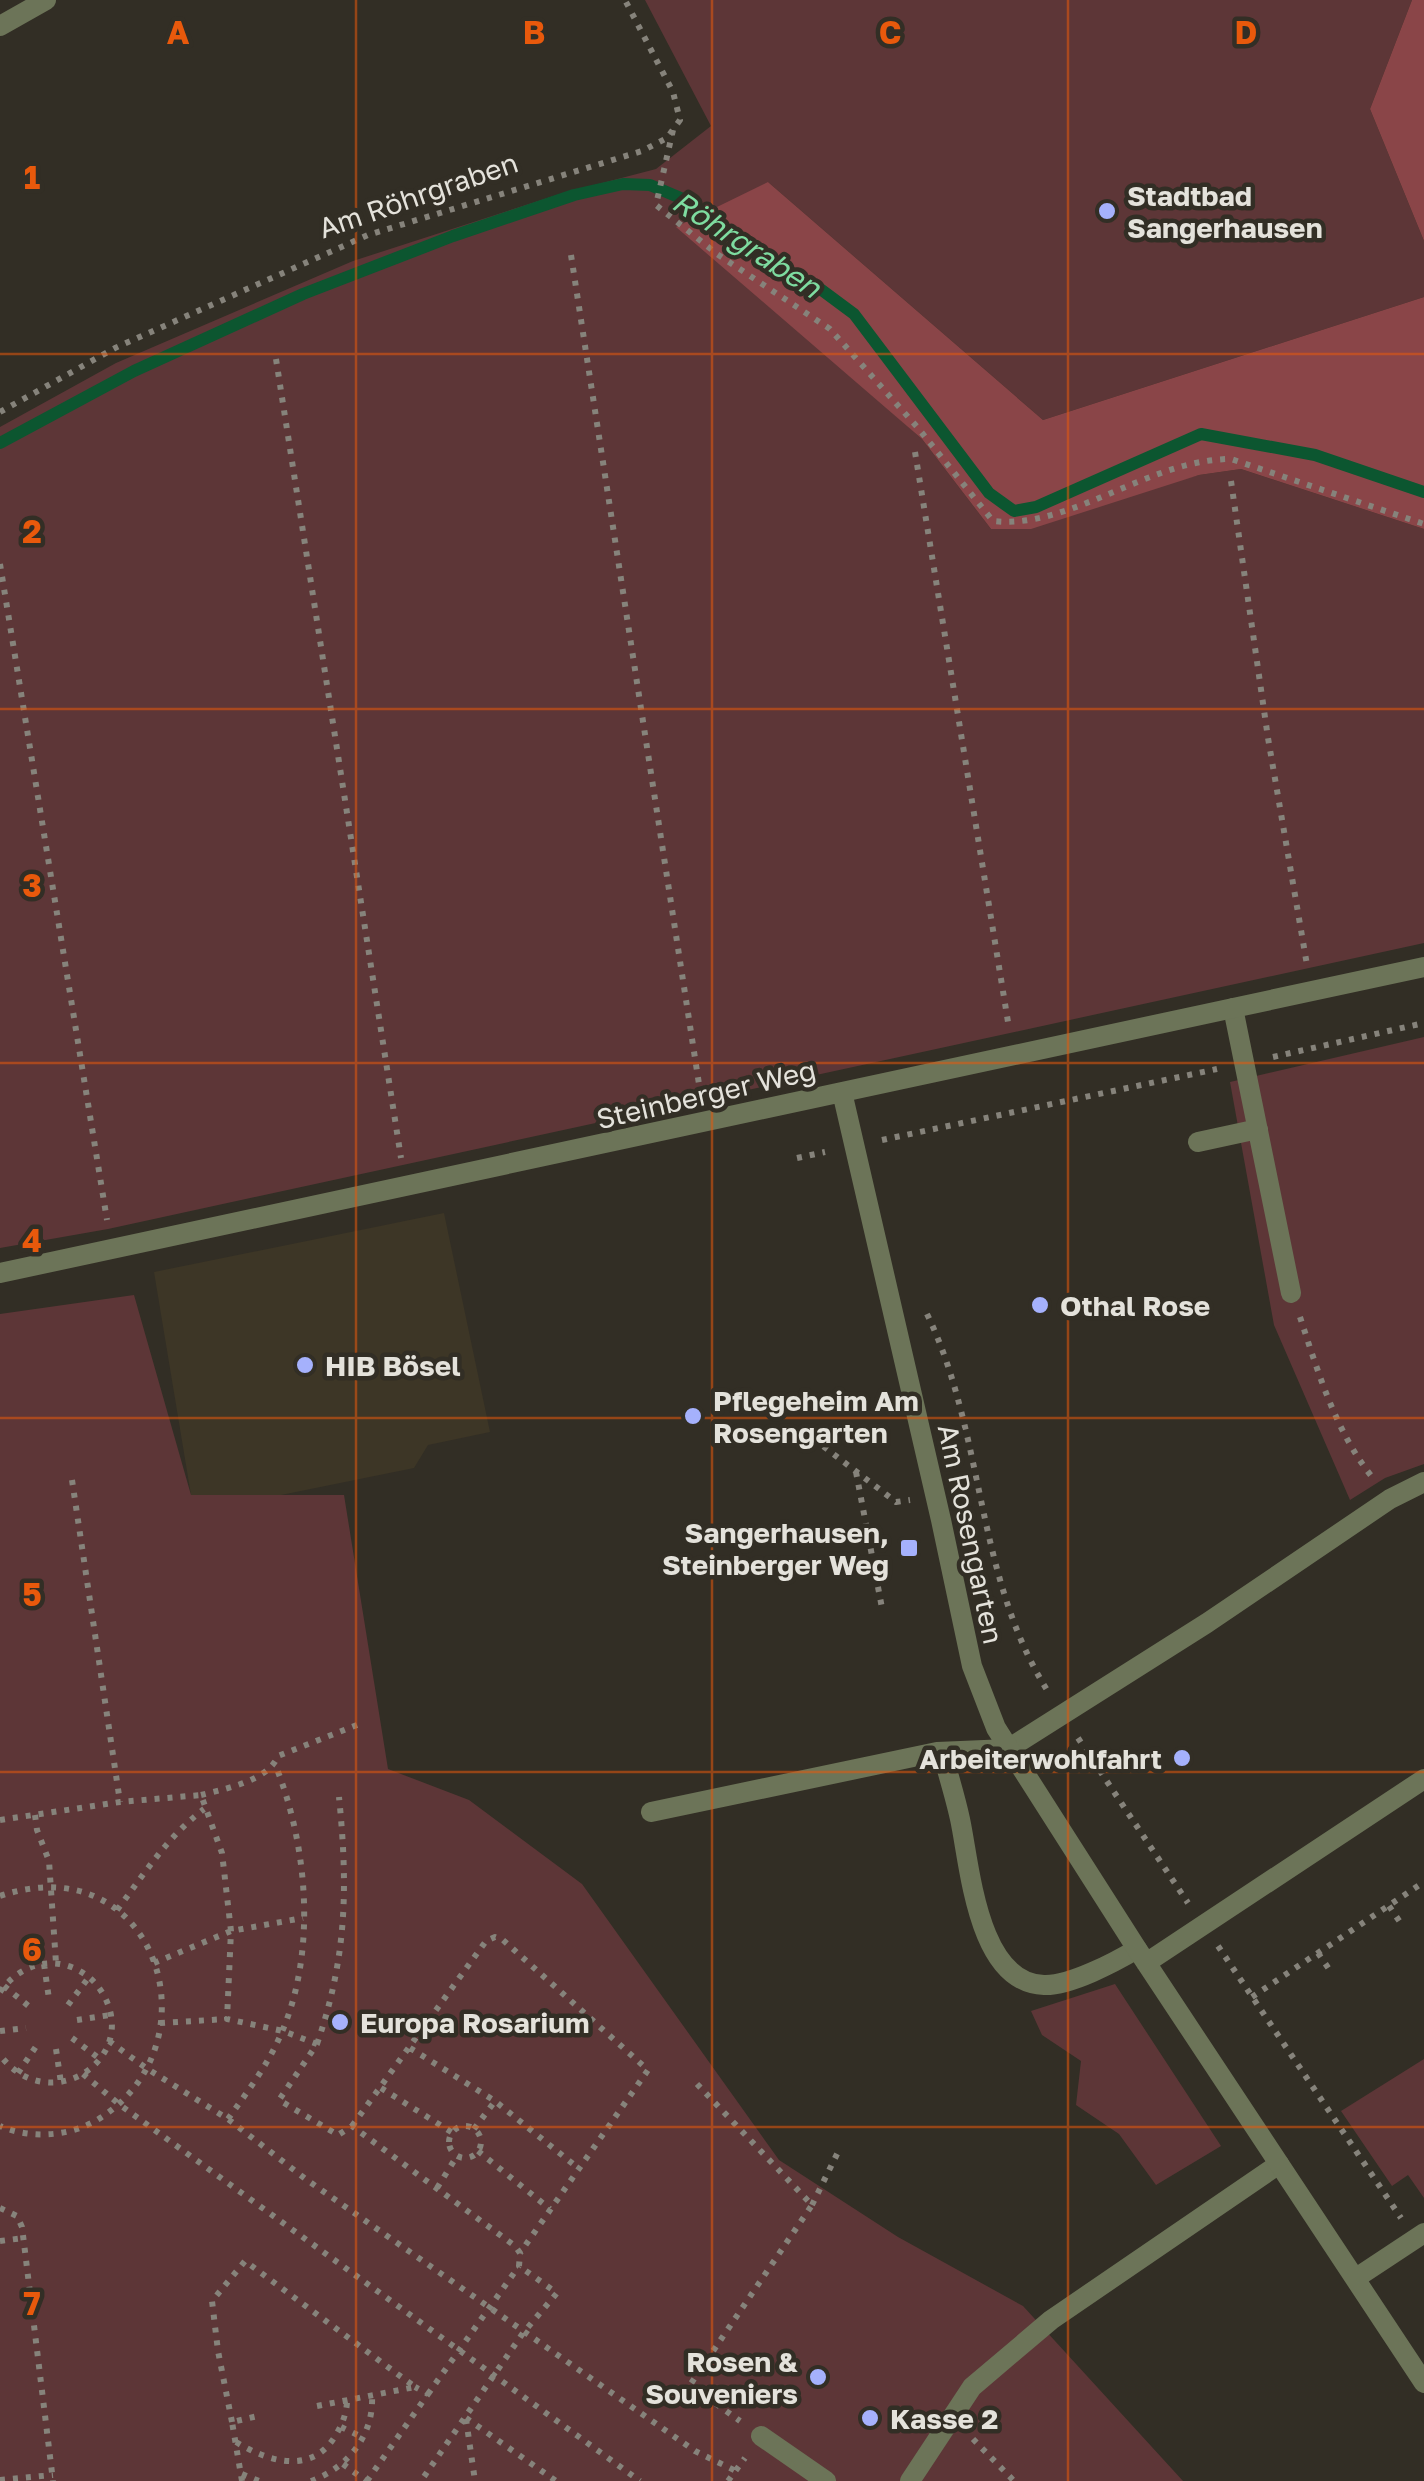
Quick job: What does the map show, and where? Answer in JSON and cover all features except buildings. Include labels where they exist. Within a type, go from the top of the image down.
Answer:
[{"type":"street","points":[[0,26],[46,0]]},
{"type":"street","name":"Steinberger Weg","points":[[0,1273],[1424,967]]},
{"type":"street","points":[[1233,1008],[1291,1293]]},
{"type":"street","name":"Am Rosengarten","points":[[842,1092],[972,1666],[1008,1749],[1424,2383]]},
{"type":"street","points":[[1198,1142],[1258,1128]]},
{"type":"street","points":[[651,1812],[942,1752],[1008,1749],[1208,1623],[1390,1499],[1424,1482]]},
{"type":"street","points":[[942,1752],[960,1818],[975,1908],[985,1932],[1017,1976],[1034,1984],[1054,1984],[1142,1956],[1424,1779]]},
{"type":"street","points":[[910,2481],[972,2386],[1051,2320],[1279,2164]]},
{"type":"street","points":[[1356,2278],[1424,2233]]},
{"type":"street","points":[[761,2436],[826,2481]]},
{"type":"path","points":[[625,0],[674,92],[680,120],[673,130],[656,205],[717,254],[830,329],[918,428],[993,522],[1010,524],[1069,509],[1173,466],[1230,459],[1424,524]]},
{"type":"path","name":"Am Röhrgraben","points":[[0,412],[115,348],[368,235],[642,151],[667,138],[673,130]]},
{"type":"path","points":[[572,255],[705,1124]]},
{"type":"path","points":[[276,360],[406,1188]]},
{"type":"path","points":[[915,452],[1013,1054]]},
{"type":"path","points":[[1230,481],[1268,738],[1313,990]]},
{"type":"path","points":[[0,564],[111,1249]]},
{"type":"path","points":[[888,1138],[1424,1024]]},
{"type":"path","points":[[1291,1293],[1326,1394],[1362,1465],[1390,1499]]},
{"type":"path","points":[[752,1440],[802,1430],[896,1502],[910,1500]]},
{"type":"path","points":[[856,1470],[882,1608]]},
{"type":"path","points":[[72,1480],[120,1802]]},
{"type":"path","points":[[0,1820],[120,1802],[201,1795],[240,1784],[275,1764],[278,1756],[362,1723]]},
{"type":"path","points":[[228,2119],[283,2032],[298,1972],[302,1918],[299,1850],[275,1764]]},
{"type":"path","points":[[201,1795],[222,1853],[231,1931],[226,2019]]},
{"type":"path","points":[[339,1796],[346,1866],[344,1932],[336,1982],[318,2044],[278,2100],[338,2135],[352,2126],[486,1941],[496,1937],[648,2070],[520,2253],[519,2266],[366,2481],[344,2464]]},
{"type":"path","points":[[117,1910],[156,1854],[204,1808]]},
{"type":"path","points":[[35,1815],[49,1861],[56,1963]]},
{"type":"path","points":[[1252,1997],[1424,1882]]},
{"type":"path","points":[[0,1896],[20,1890],[78,1888],[117,1910],[148,1946],[159,1979],[160,2023],[146,2068],[120,2105],[67,2132],[48,2134],[0,2126]]},
{"type":"path","points":[[1389,1906],[1400,1922]]},
{"type":"path","points":[[154,1963],[231,1931],[302,1918]]},
{"type":"path","points":[[1318,1953],[1329,1968]]},
{"type":"path","points":[[0,2055],[18,2073],[43,2083],[61,2083],[83,2074],[100,2058],[109,2041],[110,2015],[107,2000],[89,1976],[56,1963],[22,1971],[2,1989],[31,2008]]},
{"type":"path","points":[[44,1964],[48,1999]]},
{"type":"path","points":[[68,2005],[89,1976]]},
{"type":"path","points":[[76,2020],[110,2015]]},
{"type":"path","points":[[160,2023],[226,2019],[318,2044]]},
{"type":"path","points":[[0,2031],[26,2028]]},
{"type":"path","points":[[72,2038],[100,2058]]},
{"type":"path","points":[[109,2041],[228,2119],[307,2180],[695,2452],[736,2470]]},
{"type":"path","points":[[18,2073],[38,2045]]},
{"type":"path","points":[[410,2048],[494,2101],[578,2168]]},
{"type":"path","points":[[56,2049],[61,2083]]},
{"type":"path","points":[[83,2074],[120,2105],[640,2481]]},
{"type":"path","points":[[696,2084],[812,2205]]},
{"type":"path","points":[[380,2088],[453,2132]]},
{"type":"path","points":[[474,2129],[494,2101]]},
{"type":"path","points":[[352,2126],[520,2253]]},
{"type":"path","points":[[463,2127],[474,2129],[480,2138],[478,2151],[472,2157],[457,2156],[450,2147],[453,2132],[463,2127]]},
{"type":"path","points":[[478,2151],[550,2209]]},
{"type":"path","points":[[761,2436],[690,2384],[812,2205],[838,2152]]},
{"type":"path","points":[[437,2188],[457,2156]]},
{"type":"path","points":[[0,2208],[17,2216],[24,2238],[53,2478],[0,2480]]},
{"type":"path","points":[[0,2241],[24,2238]]},
{"type":"path","points":[[259,2481],[241,2477],[212,2300],[245,2261],[428,2394]]},
{"type":"path","points":[[421,2481],[524,2333],[557,2293],[519,2266]]},
{"type":"path","points":[[316,2406],[415,2387]]},
{"type":"path","points":[[311,2481],[344,2464],[362,2438],[372,2409],[372,2396]]},
{"type":"path","points":[[236,2442],[252,2452],[292,2462],[307,2460],[323,2452],[340,2427],[347,2400]]},
{"type":"path","points":[[232,2422],[258,2416]]},
{"type":"path","points":[[952,2417],[1014,2481]]},
{"type":"path","points":[[466,2418],[474,2481]]},
{"type":"path","points":[[466,2418],[556,2481]]},
{"type":"path","points":[[340,2427],[362,2438]]},
{"type":"shaded area","points":[[645,0],[1412,0],[1370,109],[1424,241],[1424,297],[1043,420],[768,182],[811,340],[922,439],[991,529],[1199,475],[1241,469],[1424,529],[1424,943],[108,1229],[0,1248],[0,427],[116,363],[353,261],[560,194],[656,169],[711,126]]},
{"type":"shaded area","points":[[1412,0],[1424,0],[1424,241],[1370,109]]},
{"type":"shaded area","points":[[768,182],[1043,420],[1424,297],[1424,529],[1241,469],[1199,475],[1031,529],[991,529],[922,439],[676,227]]},
{"type":"shaded area","points":[[1424,1037],[1424,1464],[1385,1478],[1350,1500],[1274,1325],[1230,1082]]},
{"type":"shaded area","points":[[444,1213],[490,1432],[428,1445],[414,1468],[281,1495],[191,1495],[154,1272]]},
{"type":"shaded area","name":"Europa Rosarium","points":[[134,1295],[191,1495],[344,1495],[388,1769],[469,1800],[582,1884],[779,2160],[898,2237],[1023,2306],[1183,2481],[0,2481],[0,1314]]},
{"type":"shaded area","points":[[1115,1984],[1221,2146],[1156,2185],[1119,2134],[1076,2105],[1081,2061],[1042,2035],[1031,2011]]},
{"type":"shaded area","points":[[1424,2059],[1424,2198],[1408,2175],[1392,2186],[1341,2111]]},
{"type":"waterway","name":"Röhrgraben","points":[[0,443],[134,371],[303,294],[453,236],[574,195],[623,184],[650,185],[683,199],[758,254],[819,288],[854,314],[989,493],[1014,511],[1036,507],[1201,434],[1315,455],[1424,492]]},
{"type":"place","name":"Stadtbad Sangerhausen","points":[[1107,211]]},
{"type":"place","name":"Othal Rose","points":[[1040,1305]]},
{"type":"place","name":"HIB Bösel","points":[[305,1365]]},
{"type":"place","name":"Pflegeheim Am Rosengarten","points":[[693,1416]]},
{"type":"place","name":"Sangerhausen, Steinberger Weg","points":[[909,1548]]},
{"type":"place","name":"Arbeiterwohlfahrt","points":[[1182,1758]]},
{"type":"place","name":"Europa Rosarium","points":[[340,2022]]},
{"type":"place","name":"Rosen & Souveniers","points":[[818,2377]]},
{"type":"place","name":"Kasse 2","points":[[870,2418]]}]
